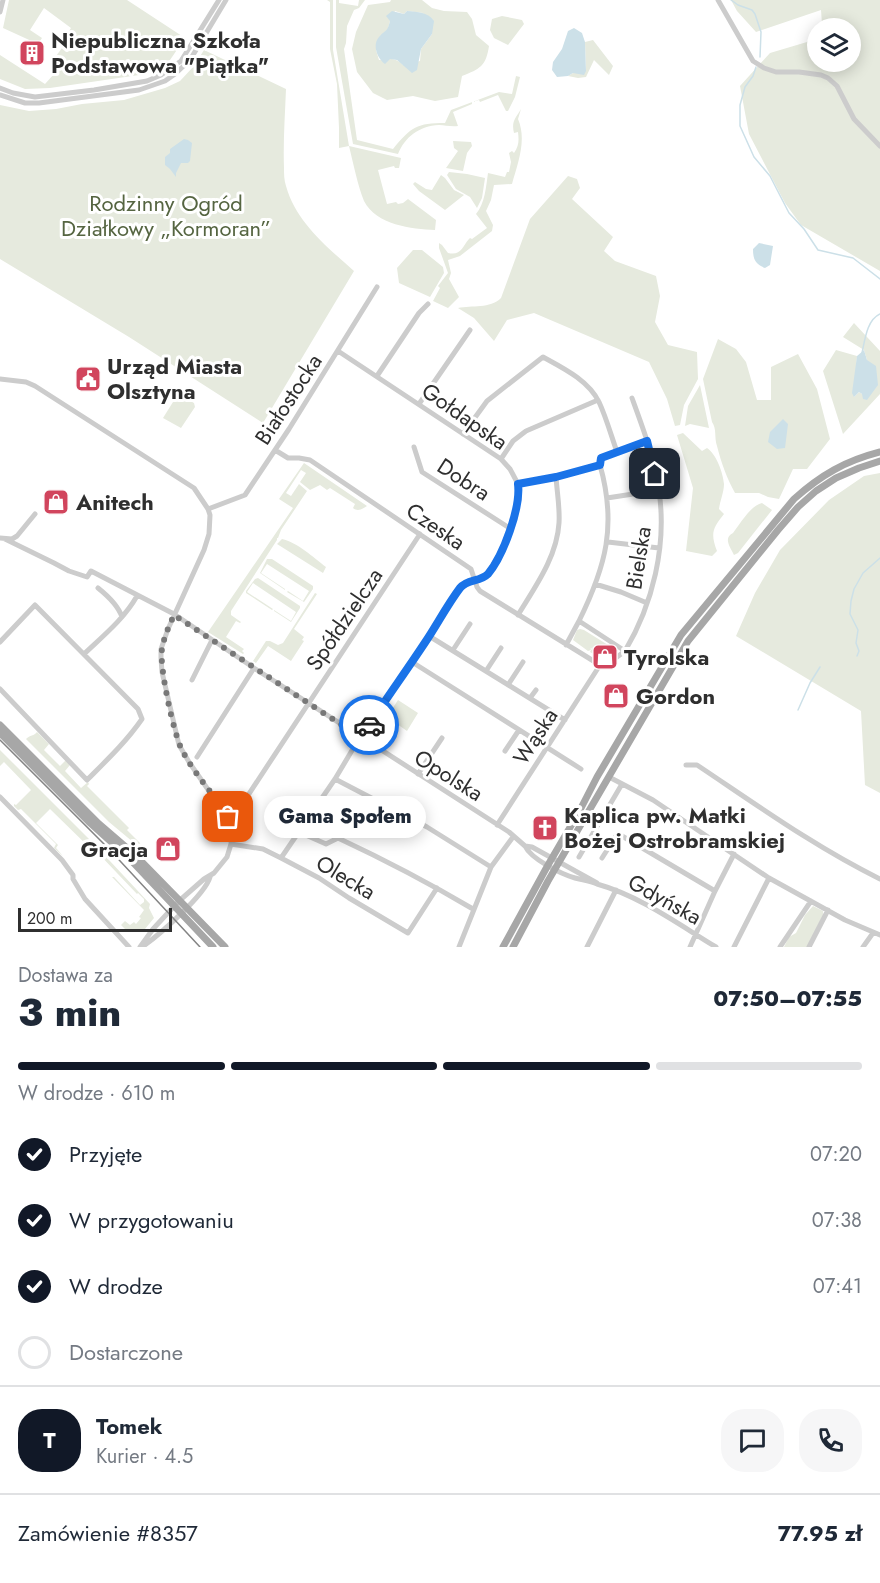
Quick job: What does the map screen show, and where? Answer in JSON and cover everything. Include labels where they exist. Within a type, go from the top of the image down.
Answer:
[{"type":"main road","points":[[513,947],[553,863],[681,634],[794,499],[832,469],[880,452]]},
{"type":"main road","points":[[502,947],[609,777],[688,641],[792,513],[816,491],[836,478],[880,462]]},
{"type":"main road","points":[[657,675],[662,674],[665,679]]},
{"type":"main road","points":[[0,725],[104,829],[135,855],[177,904],[181,913],[213,947]]},
{"type":"main road","points":[[0,733],[90,823],[177,904],[187,907],[225,947]]},
{"type":"street","points":[[0,12],[3,0]]},
{"type":"street","points":[[0,88],[34,97],[147,81],[161,75],[181,61],[219,0]]},
{"type":"street","points":[[0,95],[25,103],[39,103],[139,90],[165,81],[190,60],[226,0]]},
{"type":"street","points":[[718,0],[753,61],[769,71],[811,74],[828,78],[837,86],[854,119],[880,146]]},
{"type":"street","name":"Białostocka","points":[[208,509],[244,495],[339,351],[377,287]]},
{"type":"street","points":[[377,376],[419,313],[428,304]]},
{"type":"street","points":[[419,404],[470,330]]},
{"type":"street","name":"Gołdapska","points":[[339,351],[501,459],[510,469],[518,484]]},
{"type":"street","points":[[463,434],[487,401],[543,357],[564,368],[585,384],[598,400],[617,452]]},
{"type":"street","points":[[0,379],[26,382],[51,395],[194,488],[208,509],[210,525],[204,550],[164,639],[161,658],[175,734],[183,754],[228,817],[232,830],[231,844],[227,857],[187,907],[153,939],[141,947]]},
{"type":"street","name":"Bielska","points":[[625,651],[647,603],[655,576],[661,521],[659,490],[647,441],[632,398]]},
{"type":"street","points":[[501,459],[513,441],[526,431],[598,400]]},
{"type":"street","points":[[566,645],[595,584],[608,542],[607,498],[600,465],[601,458],[647,441]]},
{"type":"street","name":"Dobra","points":[[414,447],[422,472],[511,529]]},
{"type":"street","name":"Czeska","points":[[275,450],[288,458],[310,460],[471,569],[480,591],[600,665]]},
{"type":"street","points":[[281,858],[462,585],[487,575],[511,529],[516,513],[518,484],[600,465]]},
{"type":"street","points":[[518,615],[555,549],[559,518],[556,477]]},
{"type":"street","points":[[607,498],[659,490]]},
{"type":"street","points":[[2,539],[12,539],[17,536],[35,514]]},
{"type":"street","name":"Spółdzielcza","points":[[237,812],[420,534]]},
{"type":"street","points":[[2,539],[69,571],[87,577],[91,571],[137,596],[122,618],[84,654]]},
{"type":"street","points":[[608,542],[659,548]]},
{"type":"street","points":[[595,584],[647,603]]},
{"type":"street","points":[[98,588],[108,595],[120,610],[122,618]]},
{"type":"street","name":"Opolska","points":[[137,596],[174,615],[497,825],[525,846],[532,847],[553,863]]},
{"type":"street","points":[[0,642],[35,605],[138,710],[142,719],[117,751],[87,780],[0,690]]},
{"type":"street","points":[[579,621],[625,651],[605,666],[600,665]]},
{"type":"street","points":[[453,650],[470,624]]},
{"type":"street","points":[[429,636],[565,720]]},
{"type":"street","points":[[192,680],[212,640]]},
{"type":"street","points":[[486,671],[501,648]]},
{"type":"street","points":[[412,662],[581,769]]},
{"type":"street","points":[[508,685],[523,662]]},
{"type":"street","name":"Wąska","points":[[497,825],[600,665]]},
{"type":"street","points":[[197,757],[254,668]]},
{"type":"street","points":[[530,698],[536,690]]},
{"type":"street","points":[[505,751],[519,730]]},
{"type":"street","points":[[418,774],[441,738]]},
{"type":"street","points":[[687,765],[697,765],[807,839],[847,863],[880,879]]},
{"type":"street","points":[[609,777],[653,800],[769,878],[880,935]]},
{"type":"street","points":[[335,779],[427,827],[491,867]]},
{"type":"street","points":[[579,857],[622,784]]},
{"type":"street","points":[[0,797],[62,860],[74,874],[73,879],[90,904],[129,947]]},
{"type":"street","points":[[299,832],[326,844],[338,838],[377,856],[473,909]]},
{"type":"street","points":[[602,858],[616,836],[622,836],[715,891]]},
{"type":"street","points":[[459,947],[491,867],[513,837]]},
{"type":"street","name":"Olecka","points":[[231,844],[263,849],[281,858],[319,878],[408,933],[436,888]]},
{"type":"street","points":[[690,947],[734,854]]},
{"type":"street","name":"Gdyńska","points":[[553,863],[573,878],[616,890],[665,915],[716,947]]},
{"type":"street","points":[[141,947],[153,929],[177,904],[204,879],[210,877]]},
{"type":"street","points":[[734,947],[769,878]]},
{"type":"street","points":[[587,947],[616,890]]},
{"type":"street","points":[[780,947],[811,901]]},
{"type":"street","points":[[808,947],[828,910]]},
{"type":"street","points":[[863,947],[873,933]]},
{"type":"green space","points":[[9,0],[127,0],[185,38],[170,60],[139,75],[50,88],[25,89],[0,79],[0,55],[45,84],[63,64],[56,56],[68,40],[65,37],[71,28],[44,8],[30,30],[42,38],[38,44],[3,28]]},
{"type":"green space","points":[[327,0],[333,0],[333,50],[349,146],[339,148],[337,84],[330,49],[330,2]]},
{"type":"green space","points":[[336,0],[339,0],[339,3],[358,6],[359,0],[365,0],[359,8],[354,10],[347,26],[344,49],[357,140],[393,149],[415,128],[421,125],[445,123],[451,110],[472,102],[453,112],[458,126],[439,125],[419,130],[405,142],[398,154],[353,144],[336,47]]},
{"type":"green space","points":[[391,0],[422,0],[432,8],[467,12],[472,19],[476,35],[489,46],[481,66],[462,76],[458,97],[435,101],[413,96],[387,100],[373,93],[357,72],[352,49],[356,32],[368,5]],"holes":[[[395,11],[404,14],[407,11],[423,13],[432,34],[421,49],[420,61],[403,65],[395,60],[379,60],[376,50]]]},
{"type":"green space","points":[[731,0],[880,0],[880,271],[801,225],[785,203],[749,134],[740,86],[770,53],[807,42],[807,72],[861,72],[861,18],[822,18],[821,10],[756,32],[737,11]]},
{"type":"green space","points":[[502,16],[522,20],[524,24],[508,45],[494,38],[490,30],[492,19]]},
{"type":"green space","points":[[593,40],[613,66],[609,75],[594,60],[586,77],[568,76],[586,71],[585,42]]},
{"type":"green space","name":"Rodzinny Ogród Działkowy „Kormoran”","points":[[204,50],[286,89],[285,184],[297,211],[305,222],[333,253],[354,271],[263,423],[129,337],[0,259],[0,105],[29,111],[124,100],[165,88],[180,81],[194,66]]},
{"type":"green space","points":[[516,76],[520,77],[515,97],[508,111],[498,95],[480,102],[479,100],[473,102],[499,92],[512,94]]},
{"type":"green space","points":[[521,109],[518,119],[522,143],[512,184],[494,185],[486,211],[493,225],[492,231],[460,256],[448,260],[451,273],[449,279],[459,297],[448,308],[433,301],[440,288],[438,286],[448,273],[439,243],[448,253],[456,253],[470,238],[472,239],[487,228],[476,214],[483,200],[488,173],[505,177],[509,172],[511,162],[509,153],[512,151],[514,153],[518,141],[518,132],[514,133],[513,129],[514,123]]},
{"type":"green space","points":[[453,141],[471,142],[472,146],[467,153],[463,171],[446,168],[458,151],[454,148]]},
{"type":"green space","points":[[349,146],[401,158],[399,168],[394,166],[378,170],[387,204],[403,203],[408,199],[436,220],[435,230],[395,224],[377,216],[364,201]]},
{"type":"green space","points":[[449,172],[485,178],[482,198],[477,208],[470,197],[456,189],[447,175]]},
{"type":"green space","points":[[441,175],[454,190],[464,195],[445,210],[413,184],[415,182],[432,190]]},
{"type":"green space","points":[[568,176],[577,179],[580,188],[572,199],[613,237],[604,251],[615,261],[656,276],[660,296],[655,322],[668,345],[697,352],[698,379],[684,405],[680,425],[675,426],[667,399],[649,362],[534,313],[507,320],[494,341],[474,318],[458,308],[492,304],[501,298],[530,219]]},
{"type":"green space","points":[[413,250],[422,250],[443,267],[444,273],[430,297],[399,283],[397,268]]},
{"type":"green space","points":[[854,323],[880,351],[880,394],[843,434],[823,371],[836,350],[857,356],[854,397],[859,392],[862,394],[867,360],[864,350],[843,337]]},
{"type":"green space","points":[[718,339],[736,349],[746,362],[757,400],[771,400],[771,367],[798,354],[817,389],[830,439],[807,469],[793,469],[779,499],[759,493],[735,493],[724,470],[703,379]]},
{"type":"green space","points":[[700,385],[709,428],[690,424],[685,426],[688,406]]},
{"type":"green space","points":[[178,394],[194,403],[195,407],[181,428],[163,418]]},
{"type":"green space","points":[[683,433],[702,451],[707,448],[710,451],[722,474],[724,487],[719,509],[724,514],[714,531],[717,551],[712,556],[686,551],[693,488],[677,435]]},
{"type":"green space","points":[[304,463],[367,506],[357,510],[353,508],[355,504],[330,488],[327,490],[320,485],[310,490],[300,482],[306,473],[301,470],[286,493],[291,496],[299,484],[307,491],[231,611],[231,615],[241,622],[236,621],[226,637],[244,649],[243,654],[208,632],[293,508],[279,499]]},
{"type":"green space","points":[[880,473],[880,793],[865,785],[861,711],[736,636],[755,593],[780,550],[829,500],[864,476]]},
{"type":"green space","points":[[762,503],[772,510],[734,555],[728,543],[728,537],[750,511]]},
{"type":"green space","points":[[282,539],[299,547],[326,567],[323,573],[277,544]]},
{"type":"green space","points":[[267,559],[272,559],[313,586],[304,602],[287,592],[303,601],[309,591],[267,564],[261,573],[285,590],[260,573]]},
{"type":"green space","points":[[258,578],[300,606],[291,622],[274,610],[291,621],[296,612],[253,583],[247,592],[273,609],[246,593],[255,579]]},
{"type":"green space","points":[[315,593],[317,594],[294,629],[304,637],[302,640],[304,641],[291,661],[268,646],[256,663],[253,661],[266,641],[278,645],[283,643]]},
{"type":"green space","points":[[580,629],[616,650],[611,658],[604,653],[601,658],[590,652],[593,647],[588,651],[573,640],[577,630]]},
{"type":"green space","points":[[398,700],[418,713],[407,731],[387,717]]},
{"type":"green space","points":[[37,732],[49,744],[44,750],[60,766],[66,760],[70,765],[65,771],[81,788],[88,782],[87,786],[129,828],[127,830],[141,844],[133,842],[109,822],[26,739]]},
{"type":"green space","points":[[0,750],[150,904],[149,908],[154,918],[145,929],[125,929],[121,925],[125,921],[130,925],[134,922],[136,924],[144,910],[112,877],[140,905],[144,899],[97,852],[95,853],[50,809],[36,823],[58,845],[56,848],[63,856],[54,848],[56,844],[21,809],[18,810],[14,806],[31,790],[4,762],[0,766]]},
{"type":"green space","points":[[813,906],[823,911],[823,915],[807,947],[784,947],[789,937],[796,933],[805,915]]},
{"type":"shaded area","points":[[392,11],[404,14],[407,11],[422,13],[434,21],[432,34],[421,49],[417,70],[412,73],[397,60],[390,59],[385,64],[376,51],[377,40],[387,29],[390,21],[386,16]]},
{"type":"shaded area","points":[[574,28],[582,33],[585,42],[586,71],[584,75],[573,73],[557,77],[552,70],[553,62],[562,49],[568,31]]},
{"type":"shaded area","points":[[184,139],[192,143],[190,161],[181,163],[176,177],[165,165],[165,157],[170,153],[170,149]]},
{"type":"shaded area","points":[[759,243],[773,246],[770,265],[765,268],[755,261],[753,256],[753,249]]},
{"type":"shaded area","points":[[864,350],[867,360],[876,366],[878,385],[867,400],[863,399],[859,392],[854,397],[852,393],[857,356]]},
{"type":"shaded area","points":[[783,419],[788,424],[785,448],[777,449],[768,442],[770,432]]},
{"type":"waterway","points":[[731,0],[752,10],[755,14],[761,32],[760,57]]},
{"type":"waterway","points":[[756,67],[745,87],[740,105],[740,126],[754,157],[770,176],[789,213],[804,229],[818,250],[853,258],[880,279]]},
{"type":"waterway","points":[[862,353],[869,325],[880,314]]},
{"type":"waterway","points":[[857,656],[859,651],[856,643],[858,630],[850,614],[851,601],[854,589],[863,573],[880,558]]},
{"type":"waterway","points":[[798,710],[820,667]]},
{"type":"tram line","points":[[0,740],[108,848],[200,947]]},
{"type":"way so far","points":[[228,817],[183,754],[175,734],[161,658],[164,639],[174,615],[360,737],[369,725]]},
{"type":"place","name":"Niepubliczna Szkoła Podstawowa \"Piątka\"","points":[[32,53]]},
{"type":"place","name":"Urząd Miasta Olsztyna","points":[[88,379]]},
{"type":"place","name":"Anitech","points":[[56,502]]},
{"type":"place","name":"Tyrolska","points":[[605,657]]},
{"type":"place","name":"Gordon","points":[[616,696]]},
{"type":"place","name":"Gama Społem","points":[[228,817]]},
{"type":"place","name":"Kaplica pw. Matki Bożej Ostrobramskiej","points":[[545,828]]},
{"type":"place","name":"Gracja","points":[[168,849]]},
{"type":"route","points":[[369,725],[462,585],[487,575],[511,529],[516,513],[518,484],[600,465],[601,458],[647,441],[655,474]]}]
